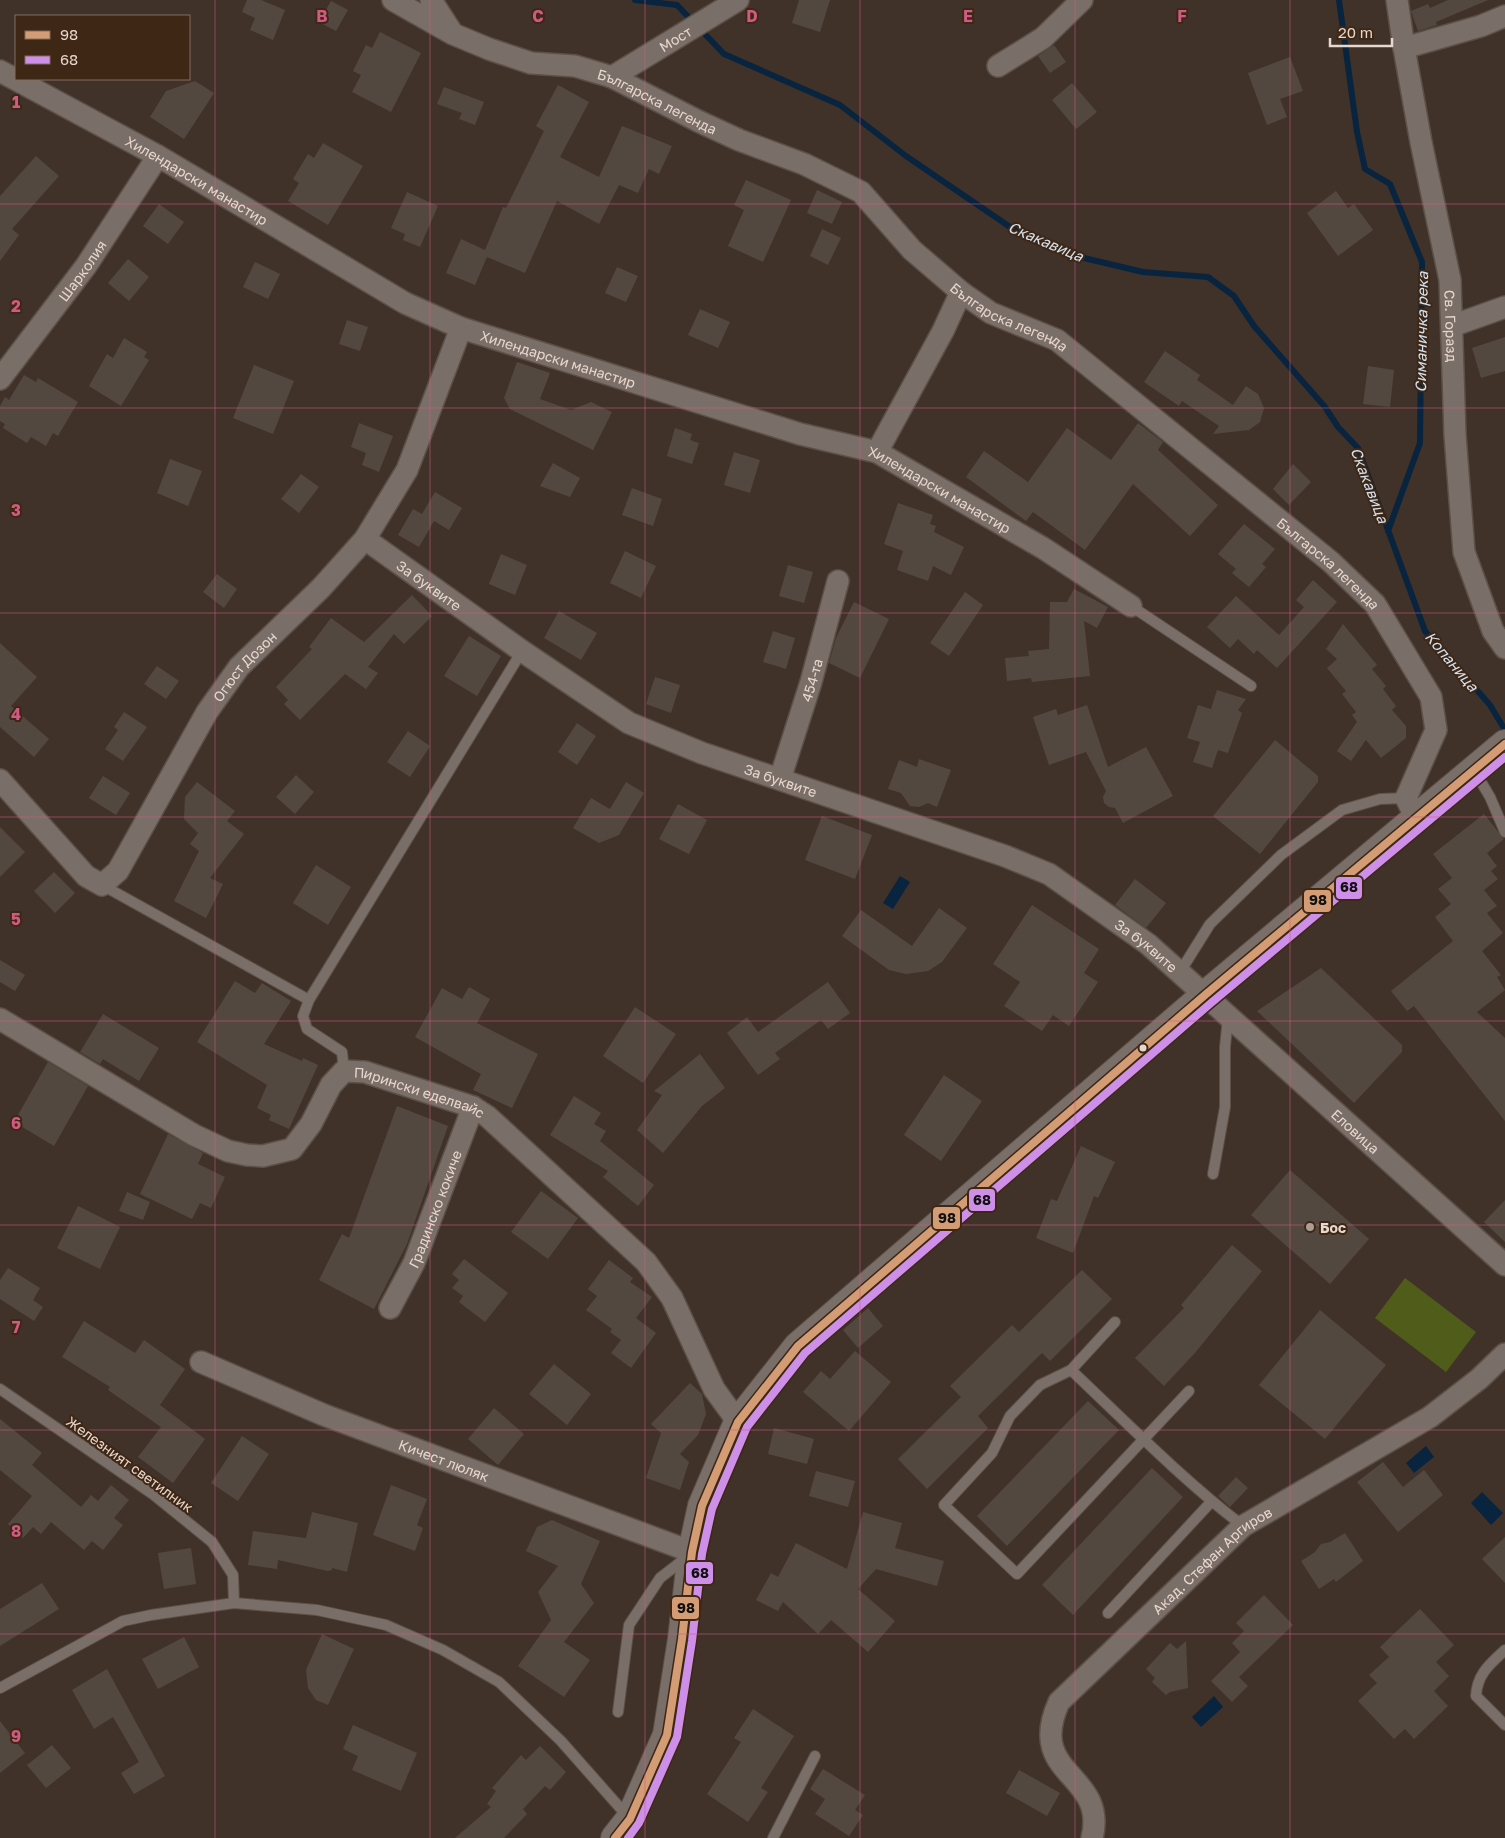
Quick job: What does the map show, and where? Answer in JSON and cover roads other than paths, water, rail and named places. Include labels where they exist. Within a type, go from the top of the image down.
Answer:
[{"type":"street","name":"Българска легенда","points":[[394,0],[453,34],[531,63],[575,66],[612,77],[739,140],[804,164],[861,192],[912,250],[961,292],[991,313],[1057,340],[1331,562],[1375,604],[1431,697],[1436,730],[1411,808]]},
{"type":"street","points":[[432,0],[453,34]]},
{"type":"street","name":"Мост","points":[[612,77],[738,0]]},
{"type":"street","points":[[998,66],[1042,38],[1082,0]]},
{"type":"street","name":"Св. Горазд","points":[[1398,0],[1404,48],[1450,280],[1455,435],[1464,552],[1493,631],[1505,648]]},
{"type":"street","points":[[1404,48],[1481,26],[1505,16]]},
{"type":"street","name":"Хилендарски манастир","points":[[0,71],[15,79]]},
{"type":"street","name":"Хилендарски манастир","points":[[17,80],[158,156],[286,234],[405,303],[462,328],[800,434],[878,452],[1043,548],[1132,606]]},
{"type":"street","name":"Шарколия","points":[[0,379],[86,266],[158,156]]},
{"type":"street","points":[[878,452],[943,331],[961,292]]},
{"type":"street","points":[[1452,326],[1505,307]]},
{"type":"street","name":"Огюст Дозон","points":[[102,885],[118,871],[207,712],[239,667],[321,588],[365,539],[407,470],[462,328]]},
{"type":"street","name":"За буквите","points":[[365,539],[522,651],[628,723],[702,753],[1005,856],[1049,874],[1148,944],[1205,996]]},
{"type":"street","name":"454-та","points":[[780,779],[811,682],[838,580]]},
{"type":"street","points":[[627,1832],[667,1735],[682,1639],[691,1553],[702,1506],[738,1422],[798,1346],[1205,996],[1411,808],[1490,757]]},
{"type":"street","points":[[0,780],[86,876],[102,885]]},
{"type":"street","name":"Еловица","points":[[1205,996],[1505,1265]]},
{"type":"street","name":"Пирински еделвайс","points":[[0,1018],[194,1135],[228,1151],[247,1156],[263,1156],[292,1149],[311,1124],[331,1085],[344,1071],[365,1072],[473,1107],[487,1116],[646,1262],[672,1298],[714,1389],[738,1422]]},
{"type":"street","name":"Градинско кокиче","points":[[390,1308],[414,1263],[473,1107]]},
{"type":"street","name":"Акад. Стефан Аргиров","points":[[1092,1838],[1095,1825],[1092,1805],[1082,1788],[1058,1762],[1050,1744],[1051,1721],[1059,1702],[1243,1526],[1430,1417],[1479,1379],[1505,1354]]},
{"type":"street","name":"Кичест люляк","points":[[201,1362],[324,1415],[691,1553]]},
{"type":"lane","points":[[1132,606],[1251,686]]},
{"type":"lane","points":[[344,1071],[342,1052],[307,1029],[303,1016],[309,1000],[522,651]]},
{"type":"lane","points":[[1490,757],[1490,797],[1505,832]]},
{"type":"lane","points":[[1180,972],[1210,924],[1281,854],[1342,810],[1380,799],[1411,808]]},
{"type":"lane","points":[[102,885],[309,1000]]},
{"type":"lane","points":[[1213,1174],[1225,1107],[1224,1046],[1228,1016]]},
{"type":"lane","points":[[1115,1322],[1071,1370],[1040,1385],[1010,1416],[992,1454],[944,1505],[1017,1574],[1189,1391]]},
{"type":"lane","points":[[1071,1370],[1211,1502],[1243,1526]]},
{"type":"lane","name":"Железният светилник","points":[[0,1389],[154,1495],[212,1542],[233,1575],[234,1604]]},
{"type":"lane","points":[[1108,1613],[1211,1502]]},
{"type":"lane","points":[[618,1712],[629,1625],[660,1578],[691,1553]]},
{"type":"lane","points":[[0,1688],[123,1621],[151,1614],[234,1604],[317,1610],[386,1625],[443,1650],[505,1688],[561,1741],[627,1832]]},
{"type":"lane","points":[[1505,1650],[1485,1668],[1477,1683],[1476,1696],[1505,1725]]},
{"type":"lane","points":[[773,1838],[815,1756]]},
{"type":"water","points":[[900,876],[910,882],[893,909],[883,903]]},
{"type":"water","points":[[1426,1446],[1434,1457],[1414,1473],[1406,1463]]},
{"type":"water","points":[[1482,1492],[1503,1513],[1491,1525],[1471,1503]]},
{"type":"water","points":[[1214,1696],[1223,1707],[1201,1727],[1192,1717]]},
{"type":"waterway","name":"Скакавица","points":[[635,0],[677,5],[724,54],[840,105],[906,156],[1013,229],[1084,258],[1143,272],[1208,277],[1234,296],[1254,326],[1325,407],[1338,427],[1358,448],[1425,631],[1490,705],[1505,730]]},
{"type":"waterway","name":"Симаничка река","points":[[1339,0],[1357,132],[1365,169],[1390,184],[1422,262],[1420,443],[1388,531]]},
{"type":"place","name":"Бос","points":[[1310,1227]]},
{"type":"water label","name":"Копаница","points":[[1452,661]]}]
